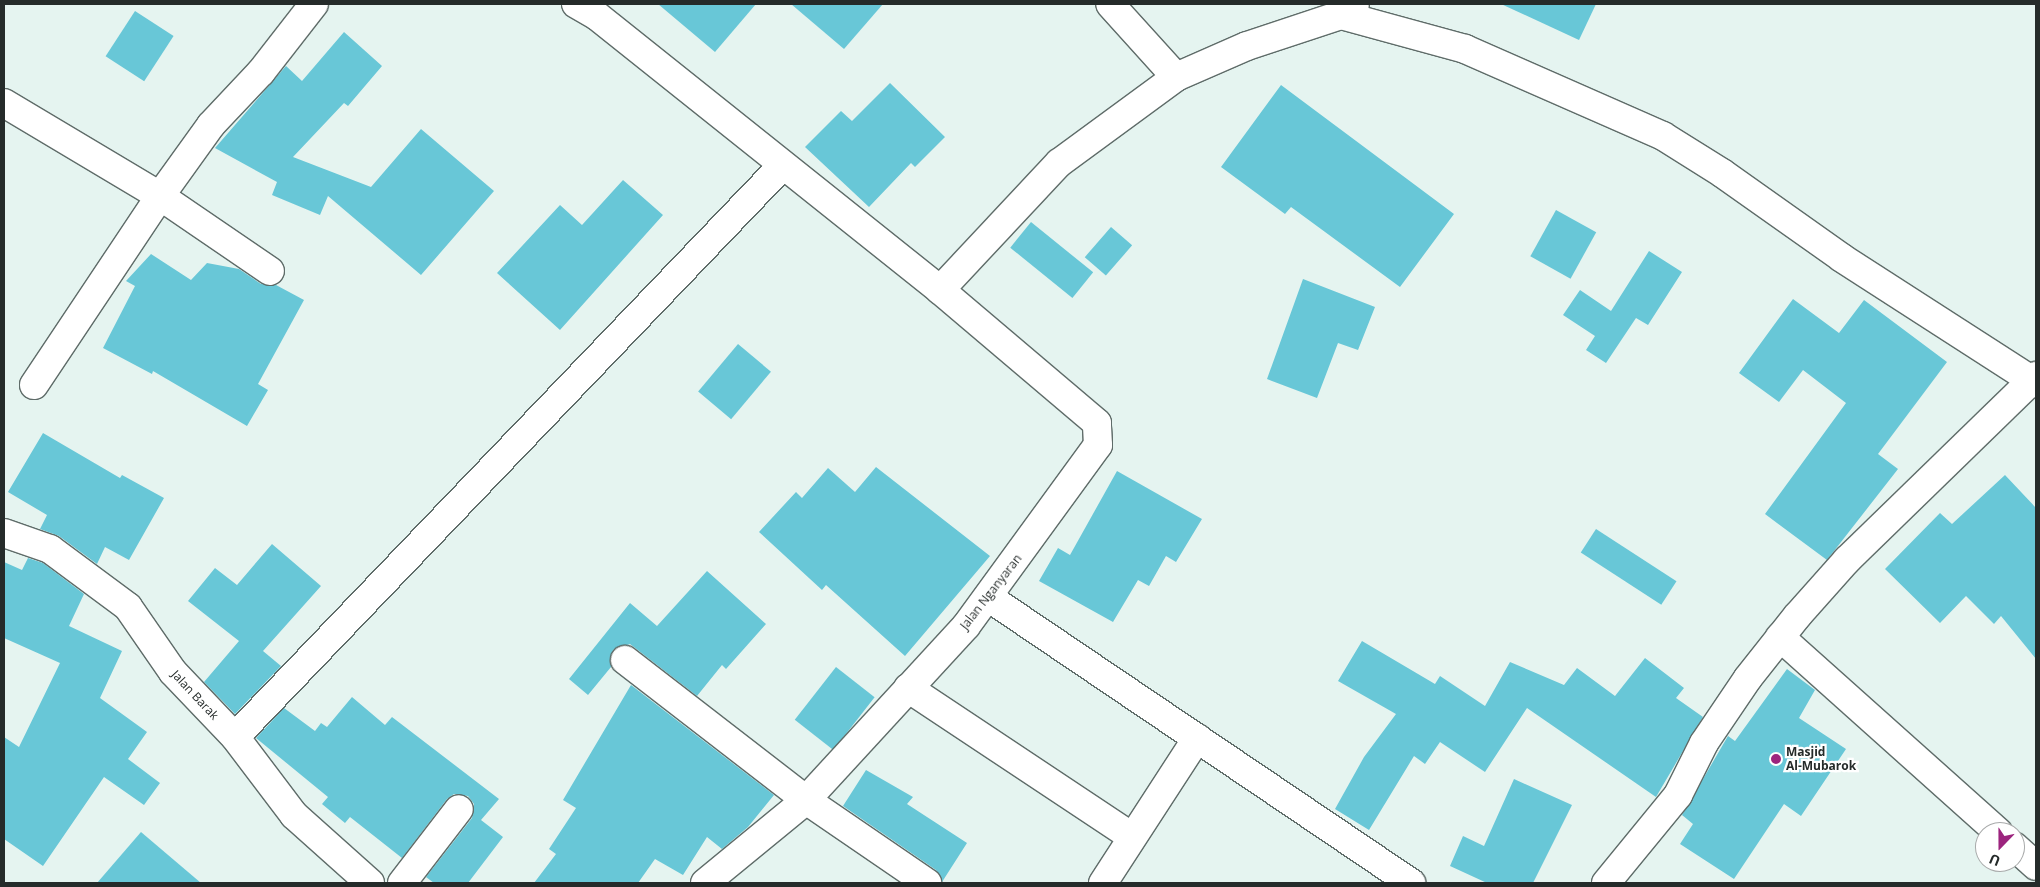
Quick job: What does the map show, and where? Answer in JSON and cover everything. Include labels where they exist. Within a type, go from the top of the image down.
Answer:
[{"type":"street","points":[[34,385],[160,196],[211,125],[261,72],[314,4]]},
{"type":"street","name":"Jalan Nganyaran","points":[[576,4],[597,16],[782,166],[940,290],[1097,423],[1100,434],[1098,445],[1064,496],[988,597],[908,688],[806,800],[705,883]]},
{"type":"street","points":[[1110,4],[1176,76]]},
{"type":"street","points":[[940,290],[1059,163],[1176,76],[1247,46],[1348,9],[1465,49],[1663,136],[1722,172],[1842,258],[2035,379],[1848,560],[1780,637],[1704,743],[1678,794],[1606,883]]},
{"type":"street","points":[[4,103],[160,196],[270,270]]},
{"type":"street","points":[[234,737],[782,166]]},
{"type":"street","name":"Jalan Barak","points":[[4,533],[50,549],[128,607],[173,672],[234,737],[294,814],[356,880]]},
{"type":"street","points":[[988,597],[1411,883]]},
{"type":"street","points":[[1780,637],[1987,822]]},
{"type":"street","points":[[625,660],[806,800],[927,883]]},
{"type":"street","points":[[908,688],[1132,838]]},
{"type":"street","points":[[1103,883],[1197,738]]},
{"type":"street","points":[[402,883],[459,809]]},
{"type":"street","points":[[2025,856],[2036,866]]},
{"type":"building","points":[[658,4],[756,4],[715,52]]},
{"type":"building","points":[[791,4],[883,4],[844,49]]},
{"type":"building","points":[[1501,4],[1596,4],[1579,40]]},
{"type":"building","points":[[135,11],[174,36],[144,81],[106,56]]},
{"type":"building","points":[[344,32],[382,66],[348,106],[344,103],[293,157],[371,187],[421,129],[494,191],[421,275],[328,196],[320,215],[272,195],[277,182],[215,148],[286,66],[302,81]]},
{"type":"building","points":[[890,83],[945,137],[915,167],[911,163],[869,207],[805,147],[841,111],[852,121]]},
{"type":"building","points":[[1281,85],[1454,214],[1400,287],[1291,207],[1285,214],[1221,167]]},
{"type":"building","points":[[623,180],[663,215],[560,330],[497,273],[560,205],[582,225]]},
{"type":"building","points":[[1556,210],[1596,232],[1571,279],[1530,256]]},
{"type":"building","points":[[1031,222],[1093,272],[1072,298],[1010,248]]},
{"type":"building","points":[[1111,227],[1132,245],[1106,276],[1085,257]]},
{"type":"building","points":[[1649,251],[1682,272],[1648,325],[1636,318],[1606,363],[1586,350],[1595,336],[1563,315],[1580,290],[1611,311]]},
{"type":"building","points":[[151,254],[191,280],[207,263],[239,269],[261,284],[276,285],[304,300],[258,384],[268,390],[247,426],[153,371],[152,374],[103,348],[135,286],[126,281]]},
{"type":"building","points":[[1303,279],[1375,307],[1358,350],[1338,343],[1317,398],[1267,379]]},
{"type":"building","points":[[1793,299],[1839,333],[1864,300],[1947,362],[1878,454],[1898,469],[1827,560],[1765,514],[1846,403],[1803,370],[1779,402],[1739,373]]},
{"type":"building","points":[[738,344],[771,372],[731,419],[698,391]]},
{"type":"building","points":[[43,433],[120,478],[122,475],[164,498],[129,560],[105,547],[97,564],[59,536],[40,529],[47,515],[8,492]]},
{"type":"building","points":[[876,467],[990,556],[905,656],[826,585],[822,590],[759,532],[796,492],[802,498],[828,468],[855,492]]},
{"type":"building","points":[[1117,471],[1202,519],[1176,562],[1166,556],[1149,586],[1138,580],[1113,622],[1039,581],[1058,548],[1070,555]]},
{"type":"building","points":[[2005,475],[2036,508],[2036,659],[2001,616],[1994,624],[1966,596],[1940,623],[1885,569],[1940,513],[1952,524]]},
{"type":"building","points":[[1596,529],[1677,581],[1661,605],[1581,552]]},
{"type":"building","points":[[272,544],[321,586],[263,651],[281,666],[235,714],[204,682],[239,641],[188,601],[215,568],[237,585]]},
{"type":"building","points":[[28,558],[43,563],[84,594],[69,626],[122,651],[100,698],[147,732],[128,759],[160,783],[144,805],[104,777],[43,866],[4,839],[4,737],[19,747],[60,663],[4,638],[4,562],[22,570]]},
{"type":"building","points":[[707,571],[766,624],[726,669],[722,665],[697,696],[630,644],[613,650],[611,667],[588,695],[569,679],[630,603],[657,626]]},
{"type":"building","points":[[1362,641],[1435,684],[1440,676],[1485,706],[1510,662],[1564,685],[1577,668],[1615,696],[1645,658],[1684,688],[1676,698],[1703,717],[1656,797],[1527,708],[1485,772],[1440,742],[1425,764],[1414,756],[1369,830],[1335,809],[1364,757],[1396,714],[1338,681]]},
{"type":"building","points":[[836,667],[875,697],[833,750],[795,720]]},
{"type":"building","points":[[1787,669],[1815,690],[1799,718],[1846,749],[1801,816],[1784,804],[1734,879],[1680,844],[1693,824],[1682,815],[1728,736],[1735,741]]},
{"type":"building","points":[[631,685],[774,795],[748,827],[722,849],[707,837],[683,875],[655,859],[638,883],[534,883],[556,854],[549,849],[576,808],[563,800]]},
{"type":"building","points":[[352,697],[385,725],[392,717],[499,799],[481,820],[503,837],[468,883],[434,883],[426,877],[472,818],[474,804],[468,796],[454,794],[447,799],[402,858],[350,817],[345,823],[322,804],[328,797],[256,738],[284,708],[315,731],[321,723],[327,727]]},
{"type":"building","points":[[866,770],[913,797],[907,804],[967,843],[942,882],[936,870],[843,806]]},
{"type":"building","points":[[1514,779],[1572,805],[1533,883],[1487,883],[1450,866],[1463,836],[1484,846]]},
{"type":"building","points":[[141,832],[201,883],[97,883]]},
{"type":"place","name":"Masjid Al-Mubarok","points":[[1776,759]]}]
